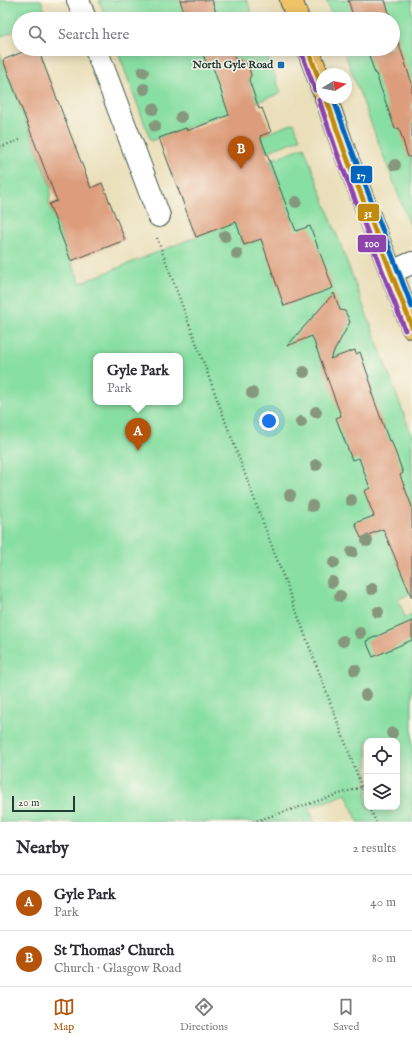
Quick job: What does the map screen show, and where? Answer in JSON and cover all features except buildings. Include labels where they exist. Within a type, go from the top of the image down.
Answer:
[{"type":"main road","points":[[291,0],[295,12]]},
{"type":"main road","points":[[311,56],[316,71]]},
{"type":"main road","points":[[328,104],[412,327]]},
{"type":"street","points":[[78,0],[82,12]]},
{"type":"street","points":[[99,56],[159,216]]},
{"type":"street","points":[[391,272],[412,263]]},
{"type":"path","points":[[0,147],[22,139]]},
{"type":"path","points":[[159,216],[157,239],[364,794]]},
{"type":"path","points":[[253,822],[361,787]]},
{"type":"path","points":[[370,810],[376,822]]},
{"type":"green space","points":[[0,0],[41,0],[45,12],[12,12],[12,32],[0,37]]},
{"type":"green space","points":[[99,0],[247,0],[251,12],[103,12]]},
{"type":"green space","points":[[326,0],[412,0],[412,230],[352,73],[352,68],[350,68],[346,56],[400,56],[400,12],[330,12]]},
{"type":"green space","points":[[0,53],[51,187],[49,204],[80,283],[223,226],[216,170],[244,245],[294,227],[270,160],[304,147],[412,436],[412,594],[398,599],[405,617],[412,614],[412,822],[358,822],[346,794],[309,808],[314,822],[0,822]]},
{"type":"green space","points":[[120,56],[268,56],[281,93],[151,141]]},
{"type":"green space","points":[[294,123],[300,139],[266,152],[260,136]]},
{"type":"transit line","name":"100","points":[[303,56],[315,90]]},
{"type":"transit line","name":"31","points":[[311,56],[316,71]]},
{"type":"transit line","name":"100","points":[[320,104],[337,153],[405,330]]},
{"type":"transit line","name":"31","points":[[328,104],[344,150],[412,327]]},
{"type":"transit line","name":"17","points":[[335,104],[412,307]]},
{"type":"place","name":"North Gyle Road","points":[[281,65]]},
{"type":"place","name":"St Thomas' Church","points":[[241,169]]},
{"type":"place","name":"Gyle Park","points":[[138,451]]}]
